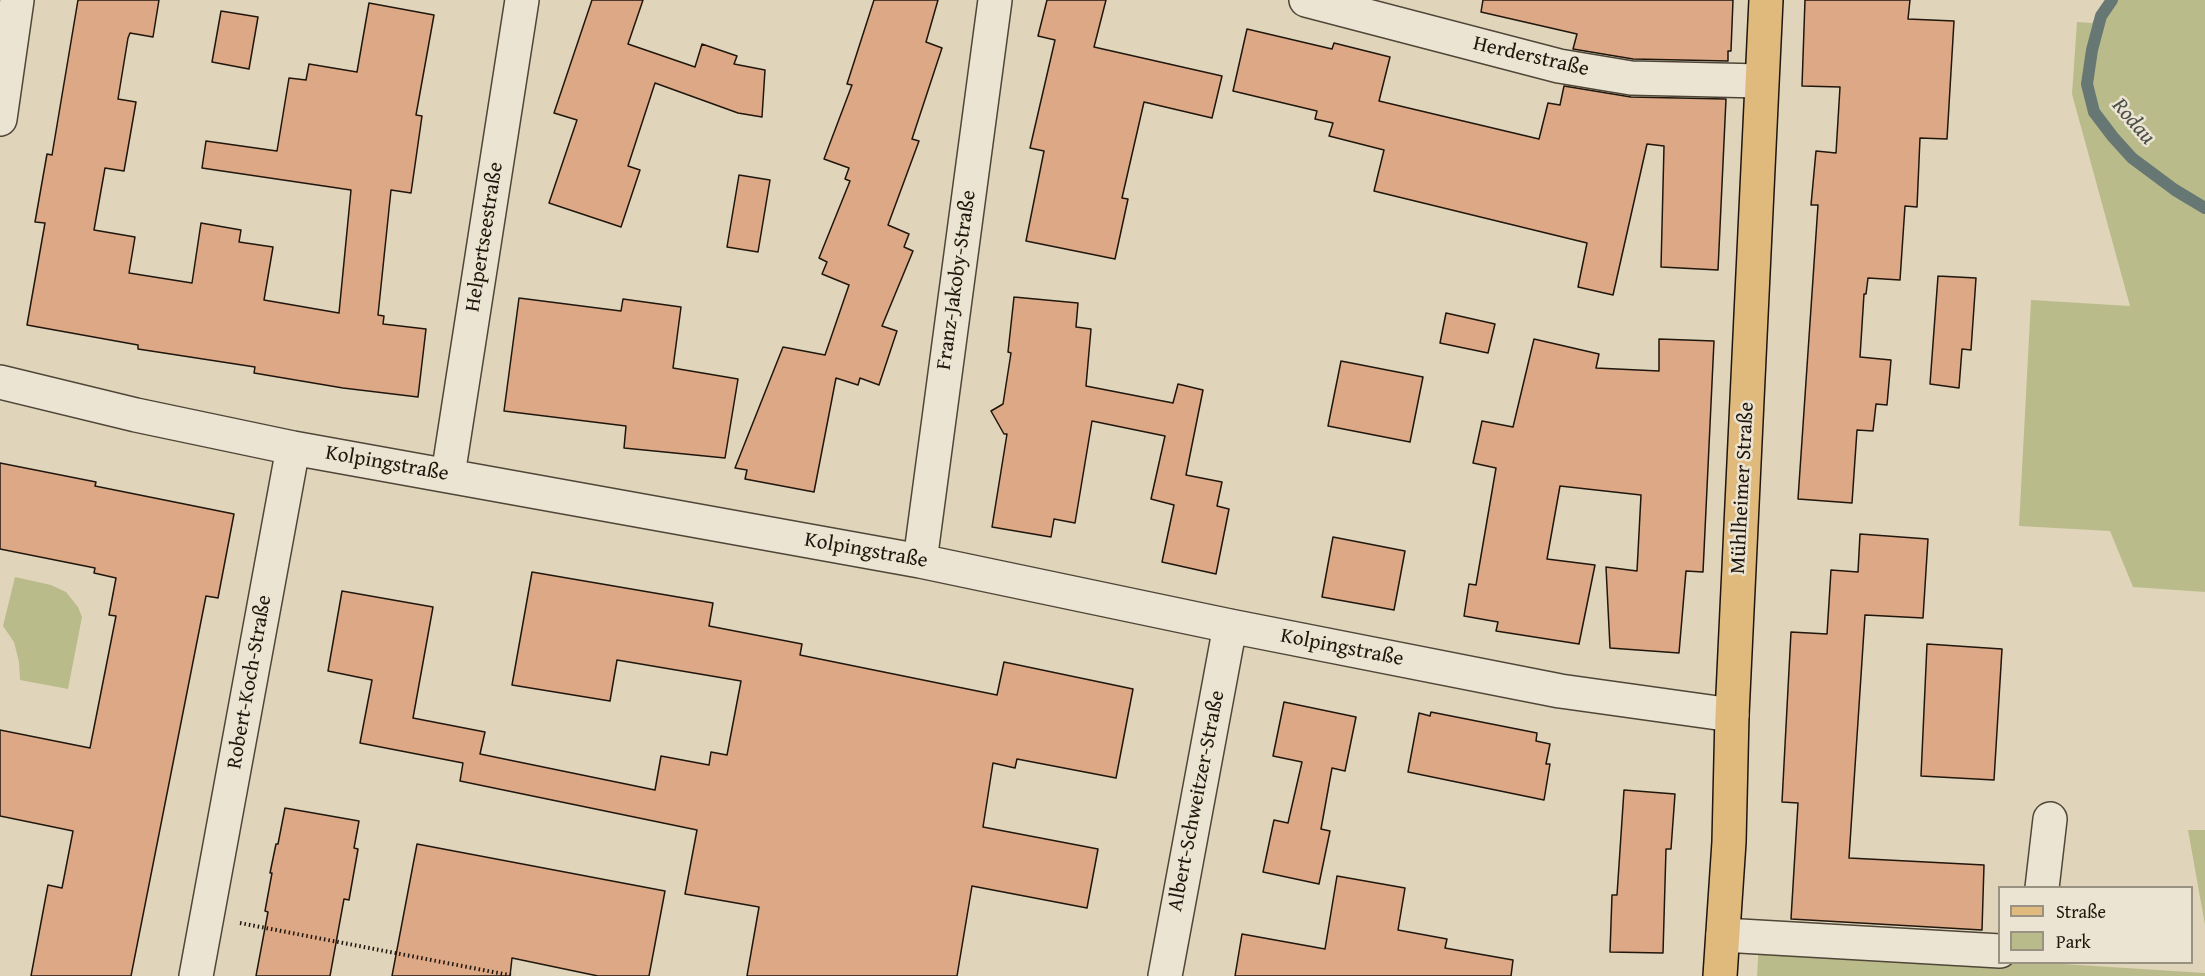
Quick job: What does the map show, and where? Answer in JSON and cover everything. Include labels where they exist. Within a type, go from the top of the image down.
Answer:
[{"type":"main road","name":"Mühlheimer Straße","points":[[1720,976],[1729,842],[1732,716],[1766,0]]},
{"type":"street","points":[[0,119],[17,0]]},
{"type":"street","name":"Helpertseestraße","points":[[448,475],[522,0]]},
{"type":"street","name":"Franz-Jakoby-Straße","points":[[920,561],[995,0]]},
{"type":"street","name":"Herderstraße","points":[[1306,0],[1559,66],[1630,78],[1761,81]]},
{"type":"street","name":"Kolpingstraße","points":[[0,382],[136,415],[293,448],[920,561],[1230,626],[1560,691],[1732,716]]},
{"type":"street","name":"Robert-Koch-Straße","points":[[196,976],[293,448]]},
{"type":"street","name":"Albert-Schweitzer-Straße","points":[[1165,976],[1230,626]]},
{"type":"street","points":[[2042,886],[2050,819]]},
{"type":"street","points":[[1723,935],[1998,951]]},
{"type":"path","points":[[207,916],[514,976]]},
{"type":"green space","points":[[2106,0],[2205,0],[2205,592],[2133,587],[2110,531],[2019,526],[2031,300],[2130,306],[2072,94],[2077,22],[2092,23]]},
{"type":"green space","points":[[15,577],[51,585],[66,592],[78,607],[82,617],[68,689],[20,680],[19,662],[14,642],[3,626]]},
{"type":"green space","points":[[2188,830],[2205,830],[2205,925]]},
{"type":"green space","points":[[1759,943],[1998,962],[1998,964],[2063,964],[2205,973],[2205,976],[1757,976]]},
{"type":"building","points":[[78,0],[159,0],[153,37],[130,33],[128,38],[118,99],[136,102],[124,171],[105,168],[94,230],[135,237],[129,273],[192,283],[201,223],[241,230],[239,242],[273,247],[264,300],[339,313],[351,190],[202,168],[206,141],[277,151],[289,78],[306,80],[309,64],[357,72],[369,3],[434,15],[416,115],[422,116],[411,193],[391,190],[378,315],[384,316],[383,324],[426,329],[418,397],[343,388],[254,373],[255,367],[138,349],[138,345],[27,325],[45,223],[35,222],[47,154],[52,155]]},
{"type":"building","points":[[592,0],[643,0],[628,44],[695,67],[702,44],[737,56],[734,64],[765,70],[762,117],[738,113],[655,83],[628,166],[640,170],[621,227],[549,203],[577,120],[554,113]]},
{"type":"building","points":[[874,0],[938,0],[926,42],[942,48],[912,139],[919,141],[888,225],[909,234],[904,247],[913,251],[882,326],[897,331],[879,385],[860,378],[858,385],[836,378],[814,492],[745,479],[747,470],[735,468],[783,347],[825,355],[849,285],[822,274],[827,262],[819,258],[850,181],[845,179],[849,168],[824,159],[852,85],[847,84]]},
{"type":"building","points":[[1047,0],[1106,0],[1094,47],[1222,76],[1212,118],[1144,102],[1122,198],[1128,199],[1115,259],[1026,241],[1044,151],[1030,148],[1055,40],[1038,36]]},
{"type":"building","points":[[1483,0],[1733,0],[1731,51],[1728,51],[1728,61],[1633,59],[1573,49],[1577,34],[1481,12]]},
{"type":"building","points":[[1805,0],[1910,0],[1908,19],[1954,21],[1947,139],[1920,138],[1917,207],[1905,206],[1900,280],[1868,278],[1866,294],[1864,294],[1860,357],[1891,360],[1887,405],[1876,404],[1873,431],[1857,430],[1852,503],[1798,499],[1818,205],[1811,205],[1816,151],[1836,153],[1840,87],[1802,86]]},
{"type":"building","points":[[221,11],[258,17],[249,69],[212,62]]},
{"type":"building","points":[[1247,29],[1332,49],[1334,43],[1390,57],[1379,101],[1539,139],[1548,103],[1560,105],[1564,86],[1631,97],[1726,99],[1718,270],[1661,267],[1664,146],[1647,144],[1613,295],[1578,287],[1587,243],[1374,191],[1384,150],[1329,136],[1333,123],[1315,119],[1317,111],[1233,91]]},
{"type":"building","points":[[739,175],[770,180],[758,252],[727,247]]},
{"type":"building","points":[[1938,276],[1976,278],[1971,350],[1962,349],[1959,388],[1930,384]]},
{"type":"building","points":[[1014,297],[1078,303],[1076,327],[1091,329],[1086,386],[1173,403],[1178,384],[1203,390],[1186,475],[1222,482],[1217,506],[1229,509],[1216,574],[1162,562],[1174,505],[1151,499],[1165,436],[1092,421],[1075,523],[1054,519],[1051,537],[992,527],[1007,434],[1004,434],[991,411],[1003,404],[1011,353],[1008,352]]},
{"type":"building","points":[[519,298],[621,311],[623,299],[681,307],[673,368],[738,379],[725,458],[624,448],[626,426],[504,411]]},
{"type":"building","points":[[1446,313],[1495,324],[1488,353],[1440,343]]},
{"type":"building","points":[[1534,339],[1599,354],[1596,368],[1659,371],[1659,339],[1714,341],[1703,572],[1686,571],[1679,653],[1610,648],[1606,567],[1637,571],[1641,495],[1560,486],[1547,559],[1595,565],[1579,644],[1496,631],[1498,622],[1464,616],[1469,584],[1476,585],[1496,468],[1473,463],[1482,421],[1513,427]]},
{"type":"building","points":[[1341,361],[1423,377],[1410,442],[1328,426]]},
{"type":"building","points":[[0,463],[96,482],[95,486],[234,514],[218,598],[206,596],[131,976],[31,976],[48,885],[62,888],[73,831],[0,816],[0,730],[90,748],[116,616],[109,615],[116,578],[94,573],[95,568],[0,549]]},
{"type":"building","points":[[1860,534],[1928,539],[1923,618],[1865,615],[1849,858],[1984,865],[1982,930],[1791,919],[1798,803],[1782,802],[1791,632],[1827,634],[1831,570],[1858,572]]},
{"type":"building","points":[[1333,537],[1405,551],[1394,610],[1322,597]]},
{"type":"building","points":[[532,572],[713,603],[709,626],[802,644],[800,655],[997,695],[1004,662],[1133,689],[1116,778],[1017,759],[1015,768],[993,763],[983,827],[1098,849],[1087,908],[972,886],[957,976],[747,976],[759,907],[685,894],[697,830],[460,781],[463,763],[360,743],[372,680],[328,671],[342,591],[433,607],[413,718],[485,732],[480,754],[655,790],[661,756],[709,765],[711,752],[727,755],[741,681],[617,660],[610,701],[512,685]]},
{"type":"building","points":[[1927,644],[2002,649],[1994,780],[1921,776]]},
{"type":"building","points":[[1284,702],[1356,717],[1345,771],[1332,768],[1321,829],[1330,831],[1319,884],[1263,872],[1274,820],[1288,823],[1302,762],[1273,756]]},
{"type":"building","points":[[1431,712],[1537,733],[1536,741],[1550,744],[1546,764],[1550,764],[1544,800],[1408,772],[1419,713],[1430,716]]},
{"type":"building","points":[[1624,790],[1675,794],[1671,849],[1666,849],[1663,953],[1610,952],[1612,895],[1617,895]]},
{"type":"building","points":[[285,808],[359,821],[354,848],[358,849],[349,900],[344,899],[330,976],[256,976],[268,912],[265,911],[272,873],[270,873]]},
{"type":"building","points":[[417,844],[665,891],[649,976],[598,976],[512,958],[510,976],[392,976]]},
{"type":"building","points":[[1337,876],[1405,888],[1398,930],[1447,939],[1445,948],[1513,960],[1511,976],[1235,976],[1242,934],[1325,949]]},
{"type":"waterway","name":"Rodau","points":[[2112,0],[2101,16],[2092,50],[2087,84],[2094,112],[2132,158],[2175,190],[2205,208]]}]
